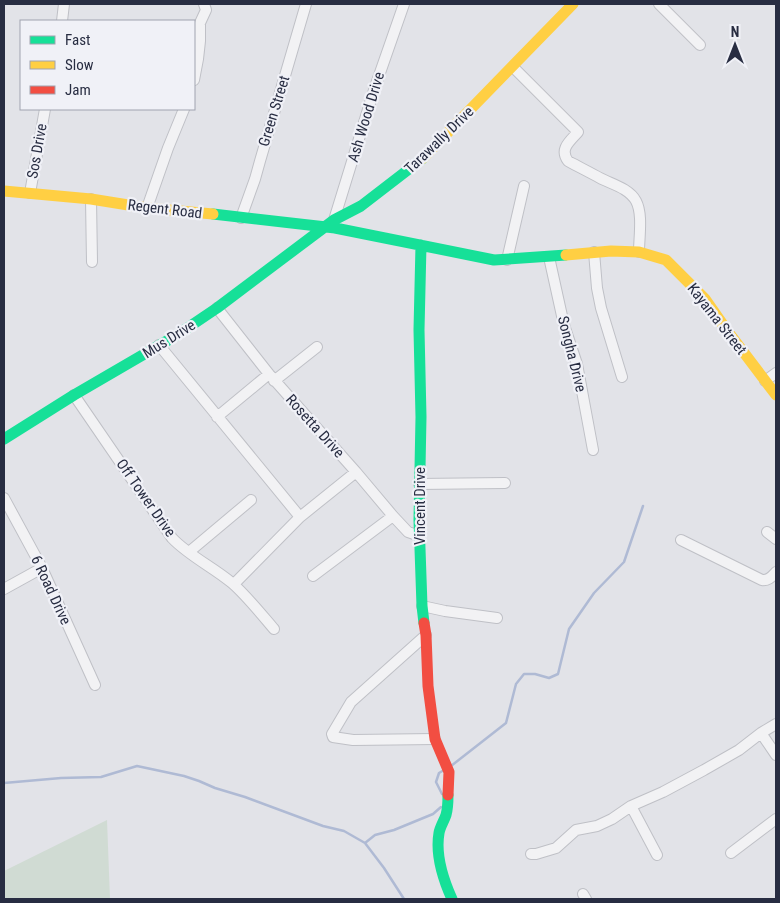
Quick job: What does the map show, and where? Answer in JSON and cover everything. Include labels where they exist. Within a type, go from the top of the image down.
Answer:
[{"type":"street","points":[[62,20],[64,4]]},
{"type":"street","points":[[195,75],[200,41],[200,23],[206,10],[204,4]]},
{"type":"street","name":"Green Street","points":[[241,218],[255,179],[306,4]]},
{"type":"street","name":"Ash Wood Drive","points":[[330,224],[404,4]]},
{"type":"street","name":"Tarawally Drive","points":[[330,224],[362,206],[421,161],[573,4]]},
{"type":"street","points":[[659,4],[700,45]]},
{"type":"street","points":[[513,67],[578,132],[564,150],[564,156],[568,161],[622,188],[636,201],[640,214],[639,252]]},
{"type":"street","name":"Sos Drive","points":[[30,193],[45,110]]},
{"type":"street","points":[[147,208],[184,110]]},
{"type":"street","points":[[500,260],[524,186]]},
{"type":"street","name":"Regent Road","points":[[4,191],[241,218],[330,224]]},
{"type":"street","points":[[91,200],[92,262]]},
{"type":"street","name":"Kayama Street","points":[[330,224],[421,245],[500,260],[594,252],[639,252],[666,260],[705,299],[776,395]]},
{"type":"street","name":"Mus Drive","points":[[4,439],[74,395],[177,335],[217,308],[330,224]]},
{"type":"street","name":"Vincent Drive","points":[[421,245],[419,484],[422,606],[426,635],[428,686],[436,739],[447,768],[448,803],[439,832],[438,846],[440,865],[446,888],[452,899]]},
{"type":"street","points":[[594,252],[601,308],[622,377]]},
{"type":"street","name":"Songha Drive","points":[[549,257],[564,325],[577,364],[593,450]]},
{"type":"street","name":"Rosetta Drive","points":[[217,308],[271,377],[393,516],[408,532],[420,536]]},
{"type":"street","points":[[159,345],[300,517]]},
{"type":"street","points":[[217,417],[271,377],[317,347]]},
{"type":"street","points":[[765,381],[776,373]]},
{"type":"street","name":"Off Tower Drive","points":[[74,395],[172,538],[234,584],[274,629]]},
{"type":"street","points":[[234,584],[300,517],[356,472]]},
{"type":"street","points":[[419,484],[505,482]]},
{"type":"street","name":"6 Road Drive","points":[[4,498],[42,568],[95,685]]},
{"type":"street","points":[[189,552],[251,500]]},
{"type":"street","points":[[313,576],[393,516]]},
{"type":"street","points":[[767,532],[776,539]]},
{"type":"street","points":[[681,540],[762,580],[766,581],[776,572]]},
{"type":"street","points":[[4,589],[42,568]]},
{"type":"street","points":[[422,606],[497,618]]},
{"type":"street","points":[[426,635],[351,702],[332,734],[353,740],[436,739]]},
{"type":"street","points":[[531,854],[556,848],[576,830],[596,826],[612,819],[631,806],[663,792],[739,750],[761,732],[776,724]]},
{"type":"street","points":[[761,732],[776,755]]},
{"type":"street","points":[[631,806],[657,855]]},
{"type":"street","points":[[731,853],[776,819]]},
{"type":"shaded area","points":[[107,820],[110,899],[4,899],[4,871]]},
{"type":"waterway","points":[[451,766],[506,723],[516,684],[524,674],[535,674],[549,678],[558,674],[569,629],[594,593],[624,562],[643,506]]},
{"type":"waterway","points":[[4,783],[101,777],[137,766],[184,776],[323,826],[344,831],[365,843],[404,899]]},
{"type":"waterway","points":[[442,794],[436,782],[439,773],[444,770]]},
{"type":"waterway","points":[[365,843],[375,835],[394,830],[433,814],[441,807]]},
{"type":"traffic: fast","points":[[4,439],[74,395],[177,335],[217,308],[334,220],[361,206],[422,159]]},
{"type":"traffic: fast","points":[[213,214],[335,228],[494,260],[566,255]]},
{"type":"traffic: fast","points":[[421,245],[419,520],[424,623]]},
{"type":"traffic: fast","points":[[448,795],[447,812],[440,828],[438,850],[443,875],[452,899]]},
{"type":"traffic: slow","points":[[422,159],[573,4]]},
{"type":"traffic: slow","points":[[4,191],[91,199],[147,208],[213,214]]},
{"type":"traffic: slow","points":[[566,255],[611,251],[639,252],[666,260],[705,299],[776,395]]},
{"type":"traffic: jam","points":[[424,623],[428,686],[435,739],[449,772],[448,795]]}]
